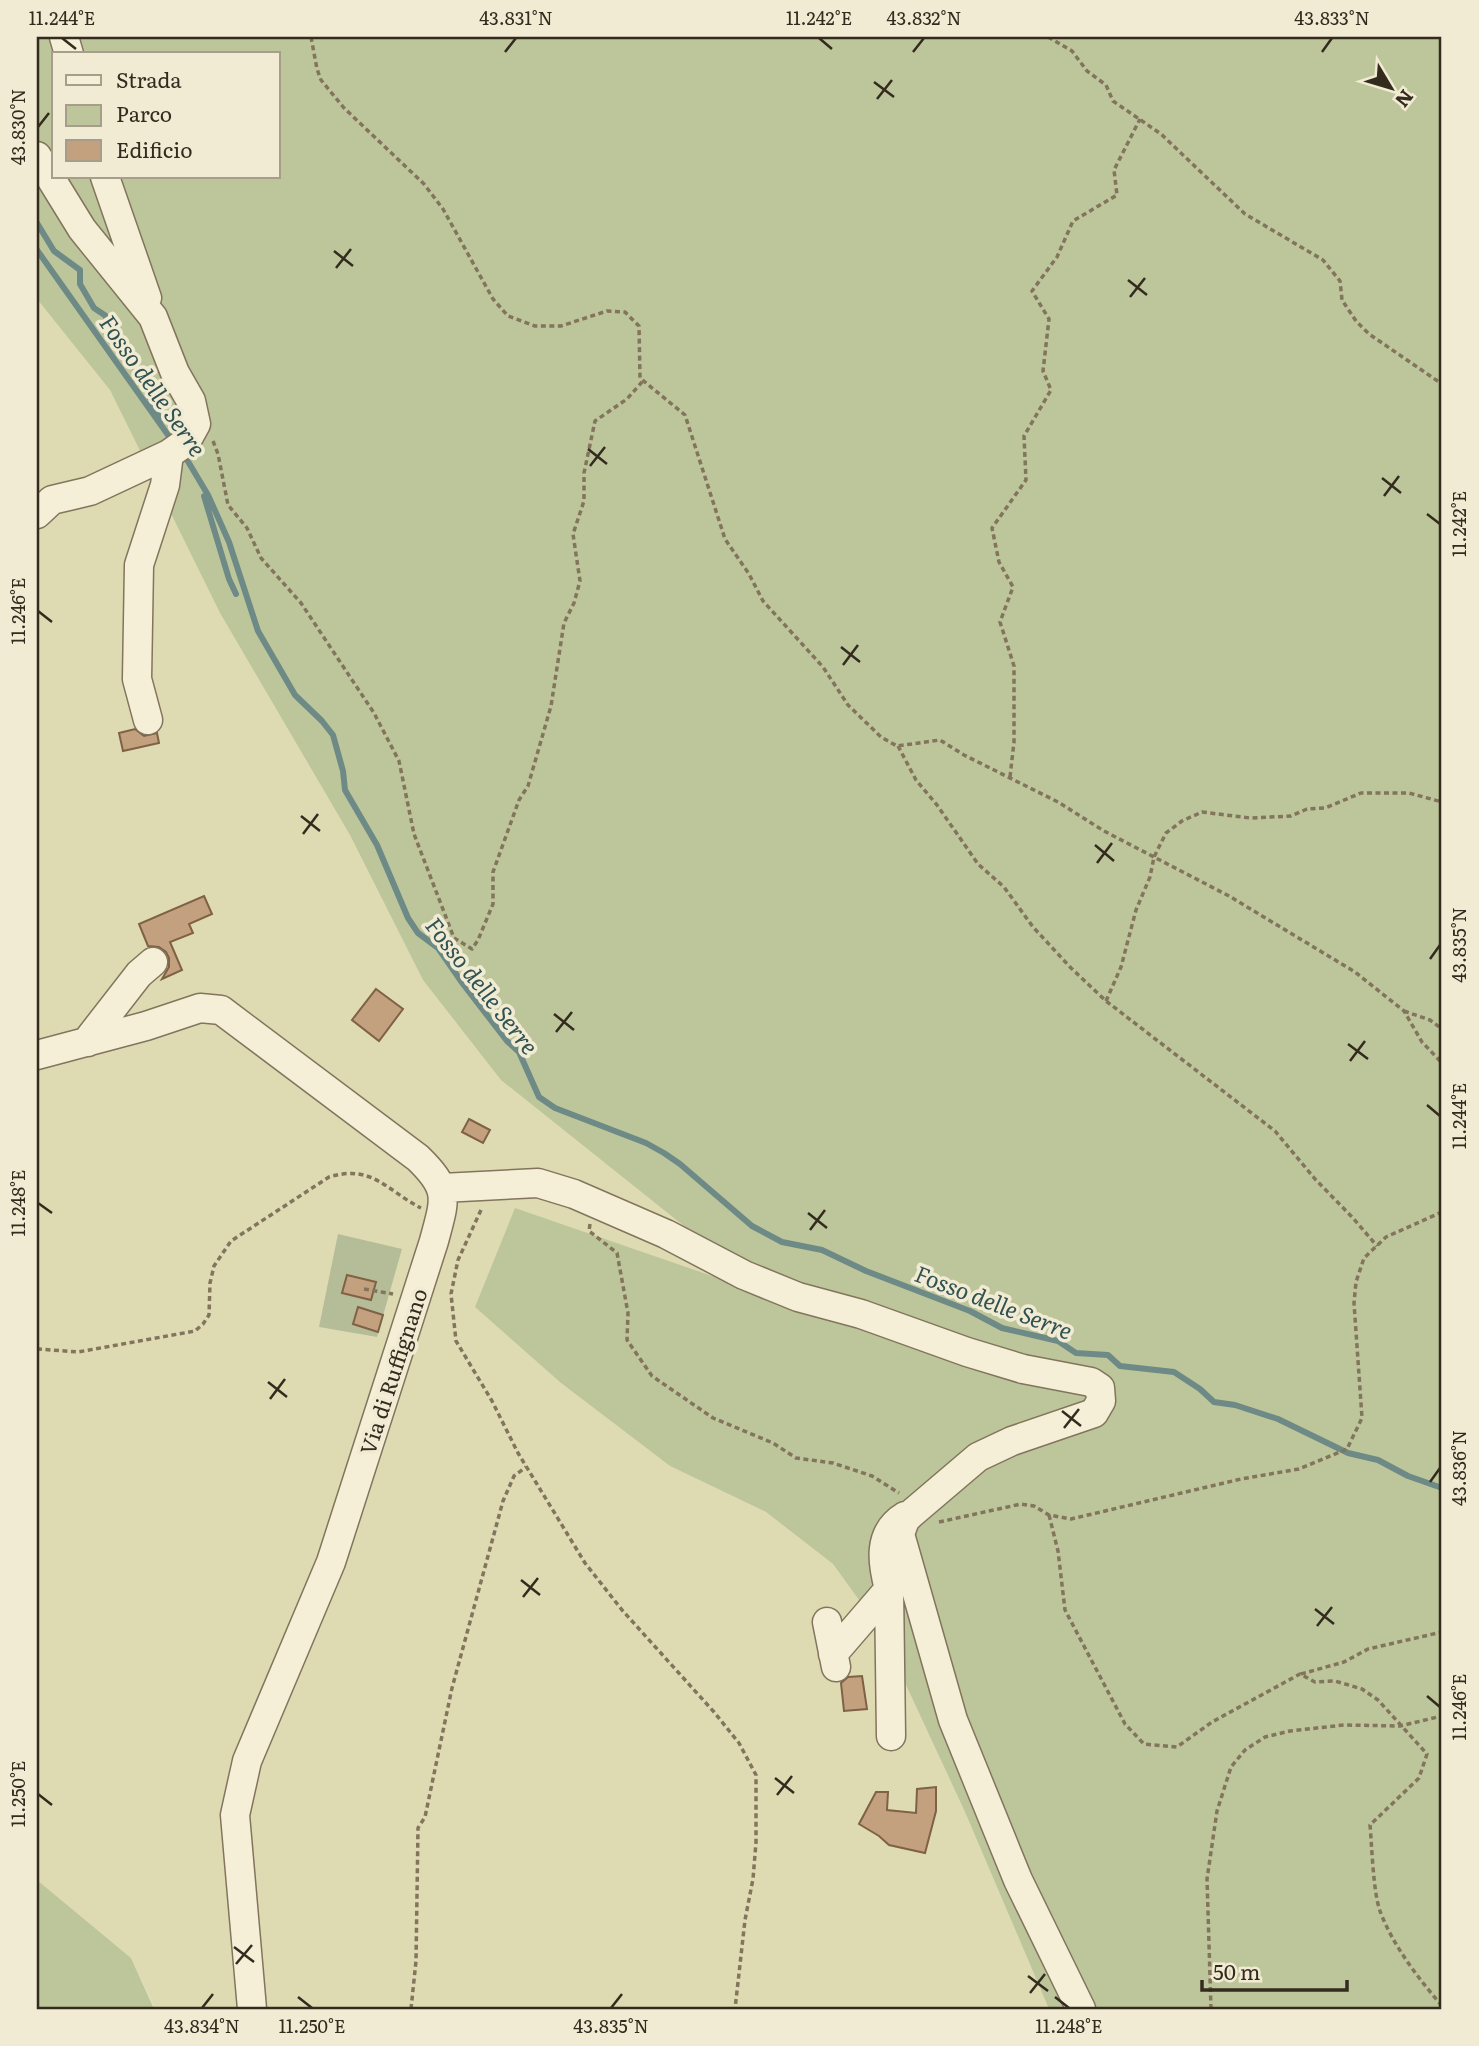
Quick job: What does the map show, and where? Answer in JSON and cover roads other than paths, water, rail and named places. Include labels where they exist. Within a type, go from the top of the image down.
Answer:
[{"type":"street","points":[[37,156],[82,229],[153,317]]},
{"type":"street","points":[[105,178],[153,317],[175,373],[191,401],[183,440],[139,565],[137,679],[148,720]]},
{"type":"street","points":[[37,514],[52,500],[90,491],[183,440]]},
{"type":"street","points":[[88,1042],[125,991],[153,962]]},
{"type":"street","points":[[37,1055],[200,1008],[221,1010],[418,1158],[434,1175],[442,1196],[491,1185],[538,1183],[593,1202],[666,1234],[744,1275],[798,1297],[861,1314],[1024,1370],[1091,1382],[1100,1388],[1101,1401],[1094,1413],[1012,1441],[978,1457],[922,1514],[905,1520],[900,1534],[953,1720],[1018,1880],[1081,2009]]},
{"type":"street","name":"Via di Ruffignano","points":[[252,2009],[234,1815],[247,1761],[331,1562],[415,1298],[442,1196]]},
{"type":"street","points":[[891,1736],[889,1589],[882,1551],[890,1531],[901,1518],[922,1514]]},
{"type":"street","points":[[827,1622],[835,1664],[889,1589]]},
{"type":"waterway","points":[[37,223],[54,251],[80,270],[80,284],[94,308],[106,316],[106,324],[115,336],[125,343],[161,421]]},
{"type":"waterway","name":"Fosso delle Serre","points":[[37,250],[173,442]]},
{"type":"waterway","name":"Fosso delle Serre","points":[[183,453],[208,495],[229,542],[258,631],[295,695],[333,735],[345,790],[377,845],[408,918],[418,933],[438,948],[507,1041],[519,1052],[539,1097],[555,1108],[646,1143],[664,1153],[752,1226],[782,1242],[822,1250],[866,1271],[970,1311],[1002,1328],[1058,1341],[1076,1353],[1108,1355],[1120,1366],[1174,1372],[1214,1402],[1235,1405],[1278,1419],[1348,1453],[1378,1460],[1408,1476],[1442,1488]]},
{"type":"waterway","points":[[204,496],[236,594]]}]
